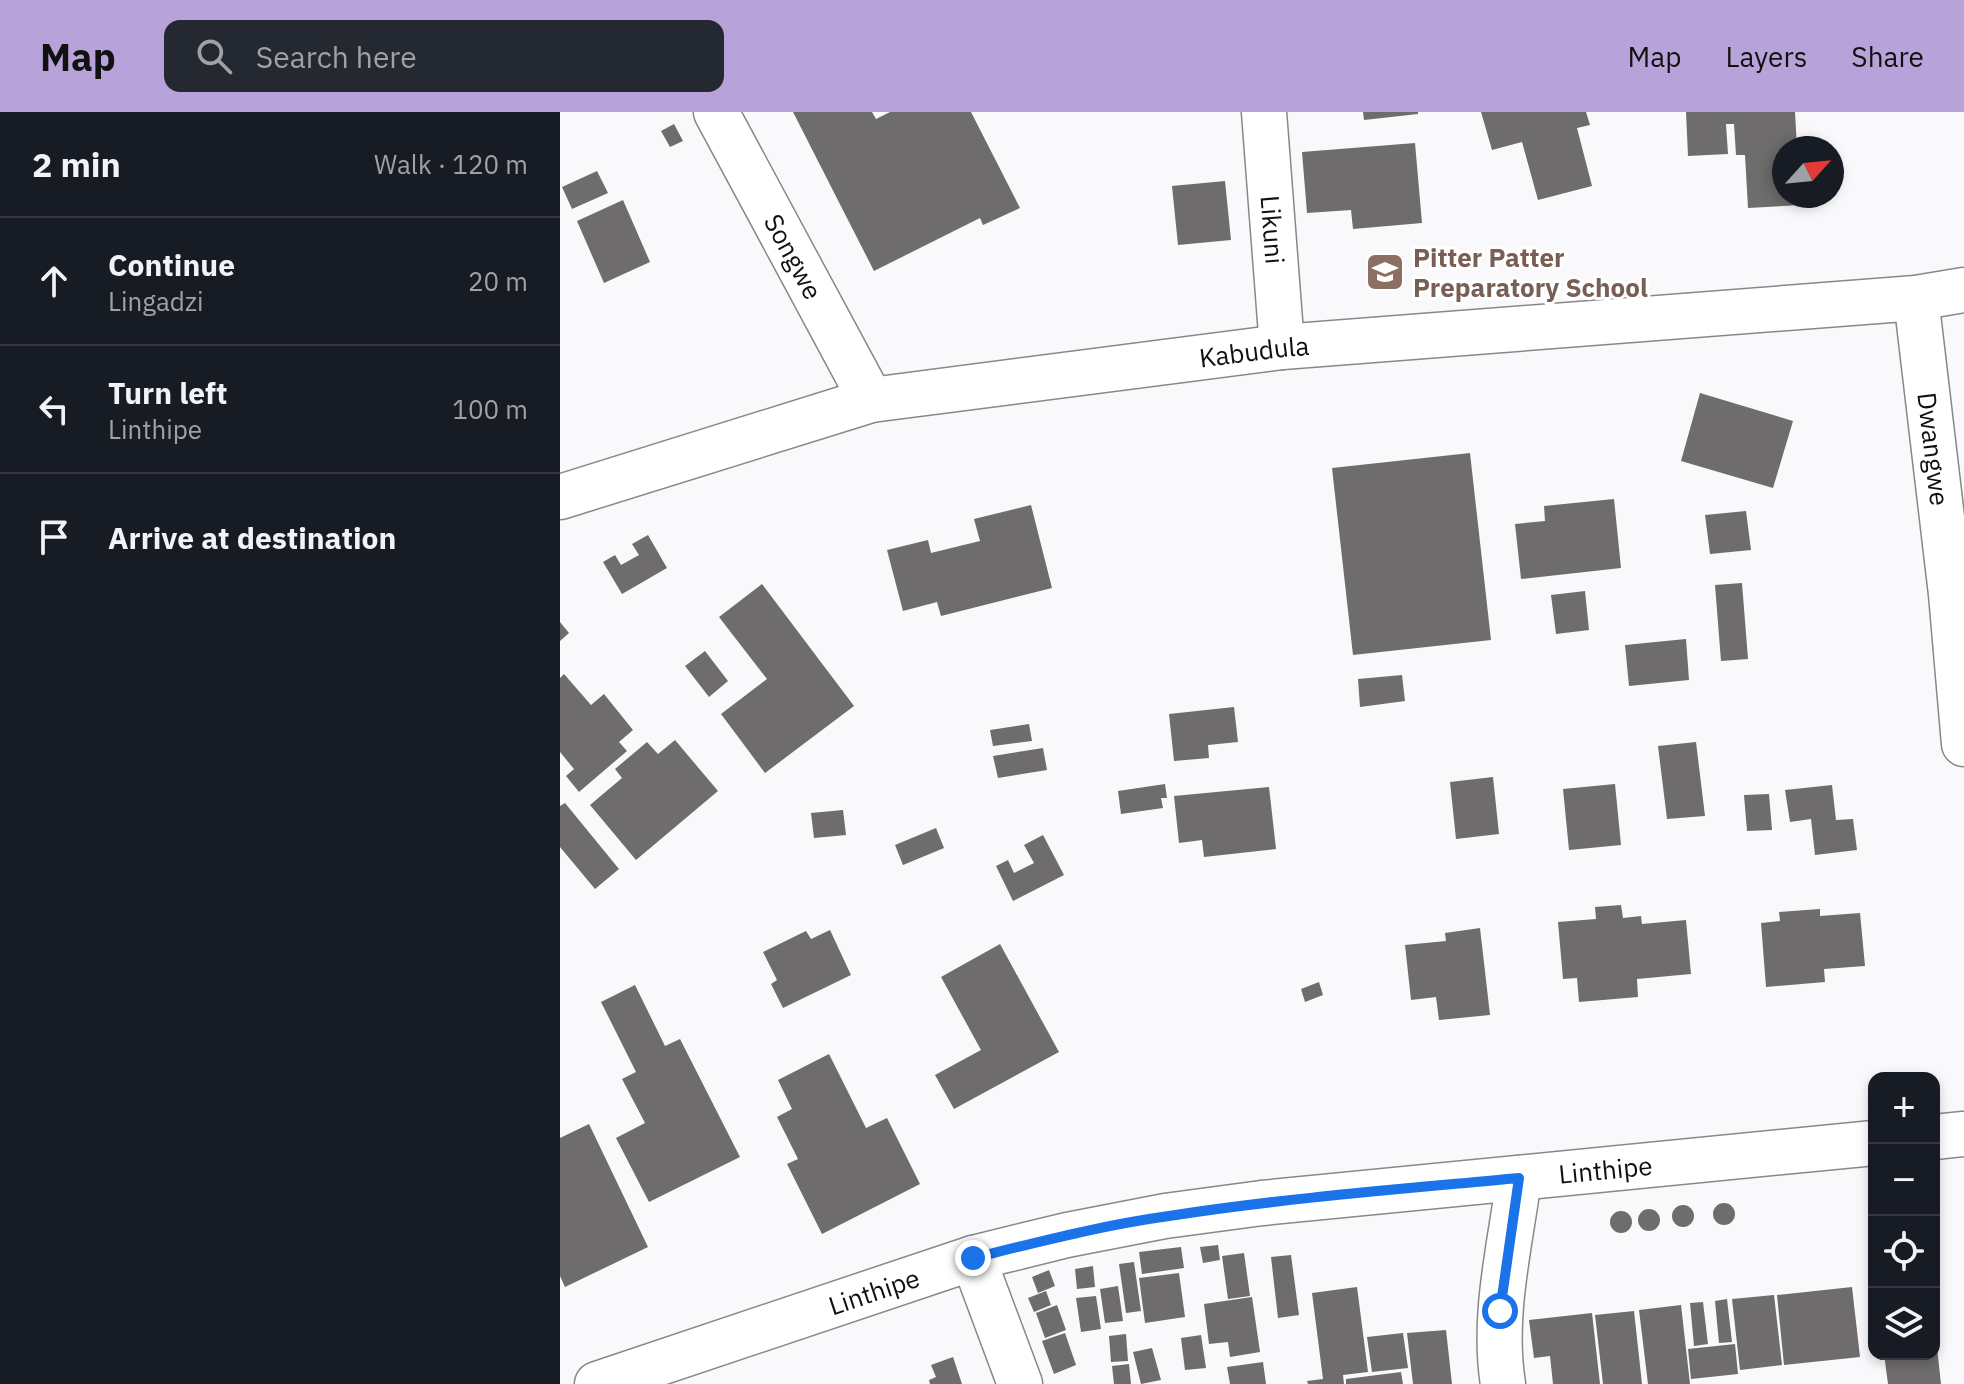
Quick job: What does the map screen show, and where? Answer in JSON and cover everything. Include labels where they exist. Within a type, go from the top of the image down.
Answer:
[{"type":"street","name":"Songwe","points":[[716,112],[871,400]]},
{"type":"street","name":"Likuni","points":[[1264,112],[1282,347]]},
{"type":"street","name":"Kabudula","points":[[560,497],[871,400],[1282,347],[1916,298],[1964,290]]},
{"type":"street","name":"Dwangwe","points":[[1916,298],[1951,594],[1964,744]]},
{"type":"street","points":[[1940,1137],[1964,1136]]},
{"type":"street","name":"Linthipe","points":[[597,1384],[973,1258],[1165,1216],[1262,1203],[1868,1144]]},
{"type":"street","points":[[1503,1384],[1499,1359],[1500,1311],[1519,1178]]},
{"type":"street","points":[[973,1258],[1020,1384]]},
{"type":"building","points":[[793,112],[872,112],[876,119],[890,112],[971,112],[1020,208],[983,225],[980,218],[874,271]]},
{"type":"building","points":[[1363,112],[1418,112],[1418,114],[1364,120]]},
{"type":"building","points":[[1481,112],[1586,112],[1590,125],[1577,128],[1592,186],[1538,200],[1522,142],[1492,150]]},
{"type":"building","points":[[1686,112],[1795,112],[1796,136],[1772,136],[1772,207],[1748,208],[1745,155],[1736,155],[1734,124],[1726,124],[1728,154],[1688,156]]},
{"type":"building","points":[[674,124],[683,141],[670,147],[661,131]]},
{"type":"building","points":[[1415,143],[1422,223],[1353,229],[1351,210],[1307,213],[1302,152]]},
{"type":"building","points":[[597,171],[608,193],[572,209],[562,187]]},
{"type":"building","points":[[1225,181],[1231,240],[1178,245],[1172,186]]},
{"type":"building","points":[[623,200],[650,262],[604,283],[577,221]]},
{"type":"building","points":[[1700,393],[1793,421],[1773,488],[1681,461]]},
{"type":"building","points":[[1470,453],[1491,640],[1353,655],[1332,468]]},
{"type":"building","points":[[1614,499],[1621,568],[1521,579],[1515,524],[1545,521],[1544,506]]},
{"type":"building","points":[[1031,505],[1052,588],[941,616],[937,602],[903,611],[887,550],[928,540],[931,553],[980,541],[974,519]]},
{"type":"building","points":[[1746,511],[1751,550],[1710,554],[1705,515]]},
{"type":"building","points":[[648,535],[667,568],[622,594],[603,562],[615,555],[621,565],[639,555],[632,544]]},
{"type":"building","points":[[1742,583],[1748,659],[1721,661],[1715,585]]},
{"type":"building","points":[[762,584],[854,706],[765,773],[721,714],[767,679],[719,617]]},
{"type":"building","points":[[1585,591],[1589,630],[1556,634],[1551,595]]},
{"type":"building","points":[[560,622],[569,633],[560,641]]},
{"type":"building","points":[[1686,639],[1689,680],[1629,686],[1625,645]]},
{"type":"building","points":[[705,651],[728,681],[709,697],[685,666]]},
{"type":"building","points":[[564,674],[591,705],[604,694],[633,730],[619,742],[627,751],[579,792],[566,776],[574,769],[560,752],[560,678]]},
{"type":"building","points":[[1402,675],[1405,701],[1360,707],[1358,679]]},
{"type":"building","points":[[1234,707],[1238,742],[1208,745],[1209,758],[1174,761],[1169,714]]},
{"type":"building","points":[[1029,724],[1032,741],[993,746],[990,730]]},
{"type":"building","points":[[675,740],[718,791],[636,860],[590,805],[622,778],[615,769],[647,742],[658,754]]},
{"type":"building","points":[[1696,742],[1705,816],[1667,819],[1658,746]]},
{"type":"building","points":[[1043,748],[1047,770],[998,778],[993,756]]},
{"type":"building","points":[[1493,777],[1499,834],[1456,839],[1450,782]]},
{"type":"building","points":[[1165,784],[1167,798],[1161,798],[1163,808],[1121,814],[1118,791]]},
{"type":"building","points":[[1615,784],[1621,845],[1569,850],[1563,789]]},
{"type":"building","points":[[1832,785],[1836,820],[1853,819],[1857,850],[1815,855],[1811,819],[1790,822],[1785,790]]},
{"type":"building","points":[[1269,787],[1276,849],[1204,857],[1202,840],[1179,843],[1174,796]]},
{"type":"building","points":[[1769,794],[1772,830],[1747,831],[1744,795]]},
{"type":"building","points":[[565,803],[619,869],[595,889],[560,847],[560,806]]},
{"type":"building","points":[[843,810],[846,835],[814,838],[811,813]]},
{"type":"building","points":[[936,828],[944,848],[903,865],[895,845]]},
{"type":"building","points":[[1043,835],[1064,875],[1013,901],[996,866],[1008,860],[1014,873],[1034,863],[1024,845]]},
{"type":"building","points":[[1621,905],[1623,918],[1641,916],[1642,924],[1686,920],[1691,974],[1637,979],[1638,997],[1579,1002],[1577,978],[1563,979],[1558,922],[1596,919],[1595,907]]},
{"type":"building","points":[[1820,909],[1820,916],[1860,913],[1865,966],[1824,969],[1825,982],[1766,987],[1761,923],[1780,921],[1779,912]]},
{"type":"building","points":[[1480,928],[1490,1015],[1439,1020],[1436,997],[1411,1000],[1405,945],[1446,941],[1445,933]]},
{"type":"building","points":[[830,930],[851,975],[783,1008],[771,984],[777,980],[763,952],[806,931],[811,939]]},
{"type":"building","points":[[1000,944],[1059,1052],[954,1109],[935,1075],[981,1050],[941,977]]},
{"type":"building","points":[[1319,982],[1323,995],[1305,1002],[1301,989]]},
{"type":"building","points":[[635,985],[665,1046],[680,1039],[740,1157],[649,1202],[616,1138],[645,1123],[622,1079],[636,1072],[601,1002]]},
{"type":"building","points":[[829,1054],[866,1128],[887,1118],[920,1184],[822,1234],[787,1164],[798,1159],[777,1117],[792,1109],[778,1080]]},
{"type":"building","points":[[589,1124],[648,1247],[565,1287],[560,1276],[560,1138]]},
{"type":"building","points":[[1724,1203],[1732,1206],[1735,1214],[1732,1222],[1724,1225],[1716,1222],[1713,1214],[1716,1206]]},
{"type":"building","points":[[1683,1205],[1691,1208],[1694,1216],[1691,1224],[1683,1227],[1675,1224],[1672,1216],[1675,1208]]},
{"type":"building","points":[[1649,1209],[1657,1212],[1660,1220],[1657,1228],[1649,1231],[1641,1228],[1638,1220],[1641,1212]]},
{"type":"building","points":[[1621,1211],[1629,1214],[1632,1222],[1629,1230],[1621,1233],[1613,1230],[1610,1222],[1613,1214]]},
{"type":"building","points":[[1218,1245],[1220,1260],[1203,1263],[1200,1247]]},
{"type":"building","points":[[1181,1247],[1184,1268],[1142,1274],[1139,1252]]},
{"type":"building","points":[[1244,1253],[1250,1296],[1228,1299],[1222,1256]]},
{"type":"building","points":[[1291,1255],[1299,1315],[1278,1318],[1271,1257]]},
{"type":"building","points":[[1134,1262],[1141,1311],[1126,1313],[1119,1264]]},
{"type":"building","points":[[1093,1266],[1095,1287],[1077,1289],[1075,1269]]},
{"type":"building","points":[[1049,1270],[1055,1286],[1038,1293],[1032,1277]]},
{"type":"building","points":[[1179,1273],[1185,1317],[1145,1323],[1139,1278]]},
{"type":"building","points":[[1118,1286],[1123,1321],[1105,1323],[1100,1289]]},
{"type":"building","points":[[1357,1287],[1368,1372],[1343,1375],[1344,1384],[1308,1384],[1307,1381],[1323,1379],[1312,1293]]},
{"type":"building","points":[[1852,1287],[1860,1357],[1784,1365],[1777,1295]]},
{"type":"building","points":[[1046,1291],[1051,1305],[1034,1312],[1028,1298]]},
{"type":"building","points":[[1774,1295],[1782,1365],[1740,1370],[1732,1299]]},
{"type":"building","points":[[1096,1296],[1101,1329],[1081,1332],[1076,1298]]},
{"type":"building","points":[[1252,1297],[1260,1352],[1230,1357],[1228,1342],[1209,1344],[1204,1304]]},
{"type":"building","points":[[1727,1299],[1732,1342],[1719,1343],[1715,1301]]},
{"type":"building","points":[[1703,1302],[1708,1344],[1694,1346],[1690,1303]]},
{"type":"building","points":[[1057,1305],[1066,1330],[1045,1338],[1036,1313]]},
{"type":"building","points":[[1681,1305],[1690,1384],[1648,1384],[1639,1310]]},
{"type":"building","points":[[1634,1311],[1642,1384],[1603,1384],[1595,1315]]},
{"type":"building","points":[[1592,1313],[1600,1384],[1553,1384],[1550,1356],[1534,1358],[1529,1320]]},
{"type":"building","points":[[1446,1330],[1452,1384],[1413,1384],[1407,1333]]},
{"type":"building","points":[[1065,1333],[1076,1365],[1054,1374],[1042,1341]]},
{"type":"building","points":[[1403,1333],[1408,1368],[1372,1372],[1367,1337]]},
{"type":"building","points":[[1126,1334],[1128,1361],[1111,1362],[1109,1336]]},
{"type":"building","points":[[1201,1335],[1206,1368],[1185,1370],[1181,1338]]},
{"type":"building","points":[[1735,1344],[1738,1374],[1691,1379],[1688,1349]]},
{"type":"building","points":[[1152,1348],[1161,1380],[1141,1384],[1133,1352]]},
{"type":"building","points":[[953,1357],[962,1384],[930,1384],[929,1380],[936,1377],[931,1365]]},
{"type":"building","points":[[1885,1360],[1938,1360],[1941,1384],[1888,1384]]},
{"type":"building","points":[[1263,1362],[1266,1384],[1230,1384],[1227,1367]]},
{"type":"building","points":[[1129,1364],[1131,1384],[1114,1384],[1112,1366]]},
{"type":"building","points":[[1401,1372],[1403,1384],[1346,1384],[1346,1379]]},
{"type":"place","name":"Pitter Patter Preparatory School","points":[[1385,272]]},
{"type":"route","points":[[973,1258],[1165,1216],[1262,1203],[1519,1178],[1500,1311]]}]
